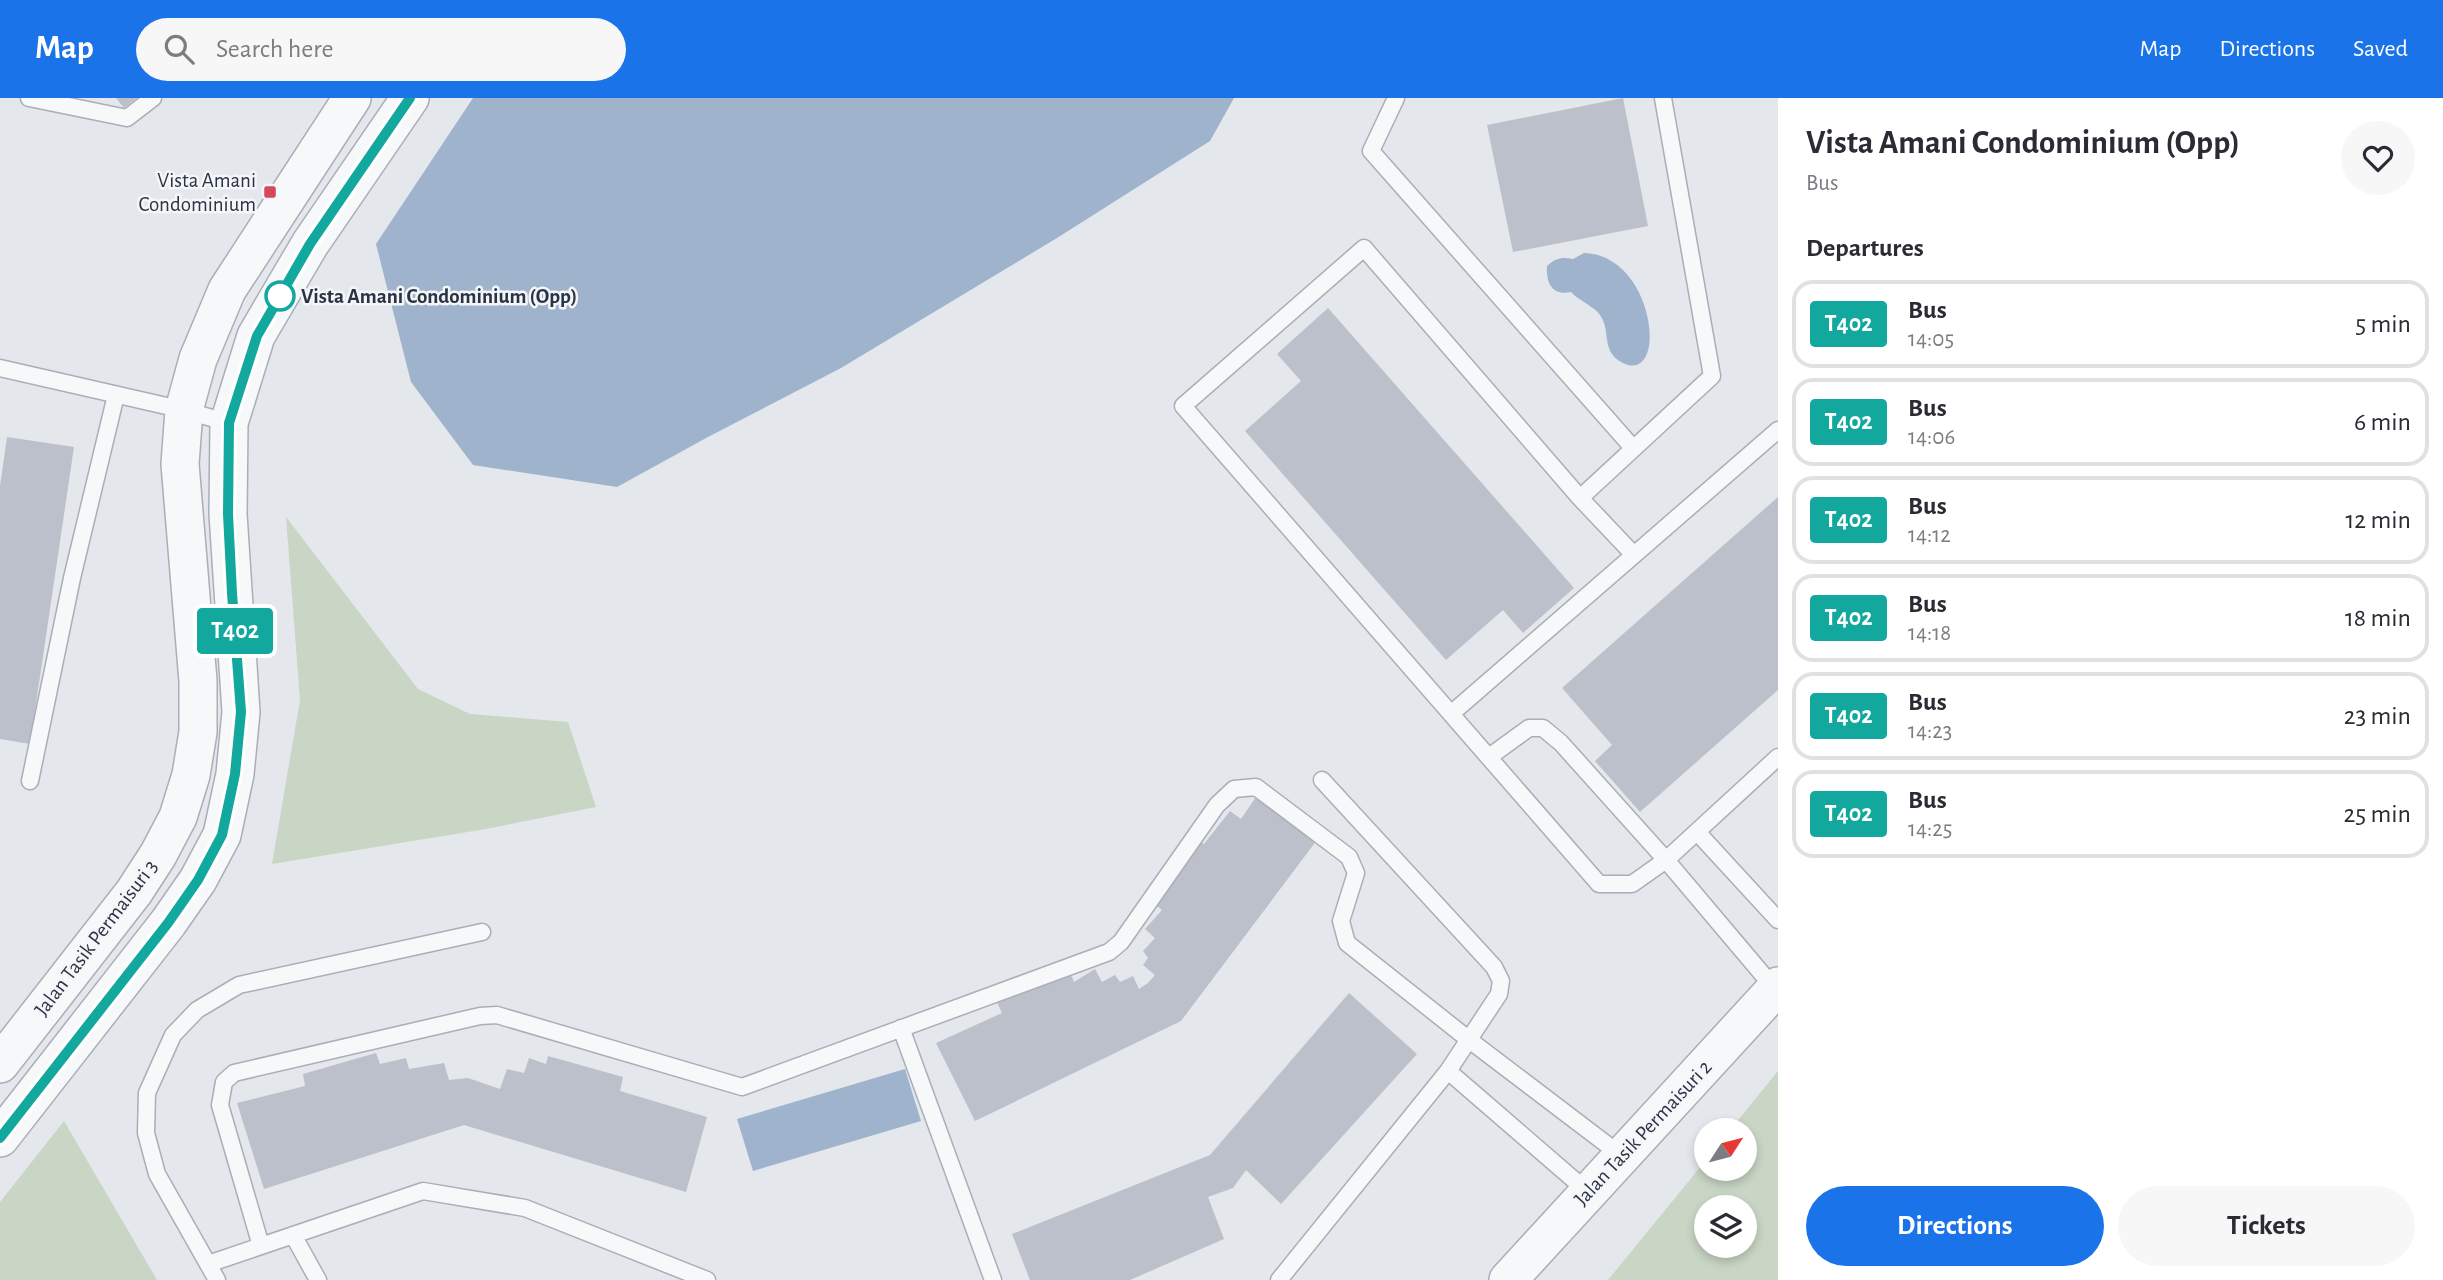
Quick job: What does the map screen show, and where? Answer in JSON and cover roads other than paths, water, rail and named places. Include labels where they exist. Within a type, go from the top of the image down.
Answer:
[{"type":"street","name":"Jalan Tasik Permaisuri 3","points":[[0,1065],[134,892],[178,817],[191,775],[198,732],[198,681],[180,464],[184,410],[198,359],[227,290],[352,98]]},
{"type":"street","points":[[0,1138],[168,923],[198,880],[222,835],[235,774],[241,712],[228,514],[229,423],[257,336],[310,244],[410,98]]},
{"type":"street","name":"Jalan Tasik Permaisuri 2","points":[[1508,1280],[1777,987]]},
{"type":"lane","points":[[29,98],[127,118],[153,98]]},
{"type":"lane","points":[[1396,98],[1371,151],[1633,448]]},
{"type":"lane","points":[[1580,498],[1712,376],[1663,98]]},
{"type":"lane","points":[[1634,555],[1580,498],[1364,248],[1183,406],[1600,884],[1632,884],[1667,860],[1778,757]]},
{"type":"lane","points":[[0,368],[184,410],[229,423]]},
{"type":"lane","points":[[30,781],[72,578],[116,395]]},
{"type":"lane","points":[[1452,713],[1778,430]]},
{"type":"lane","points":[[1489,757],[1529,728],[1543,728],[1561,743],[1667,860],[1777,987]]},
{"type":"lane","points":[[1279,1280],[1448,1071],[1499,994],[1501,981],[1494,967],[1322,780]]},
{"type":"lane","points":[[261,1246],[220,1105],[224,1082],[234,1073],[480,1016],[497,1015],[742,1087],[1109,952],[1121,942],[1217,805],[1234,789],[1256,787],[1349,857],[1356,873],[1341,920],[1347,943],[1622,1156]]},
{"type":"lane","points":[[1698,833],[1778,920]]},
{"type":"lane","points":[[217,1280],[157,1174],[146,1133],[147,1093],[173,1035],[197,1010],[239,985],[482,932]]},
{"type":"lane","points":[[901,1028],[993,1280]]},
{"type":"lane","points":[[1448,1071],[1588,1192]]},
{"type":"lane","points":[[208,1264],[423,1191],[525,1208],[707,1280]]},
{"type":"lane","points":[[293,1235],[318,1280]]},
{"type":"water","points":[[473,98],[1234,98],[1210,141],[1057,238],[841,368],[617,487],[473,465],[411,382],[376,244]]},
{"type":"water","points":[[1584,253],[1609,259],[1627,275],[1640,295],[1648,318],[1650,340],[1646,357],[1636,365],[1621,362],[1611,352],[1603,321],[1597,312],[1571,292],[1559,292],[1549,283],[1547,266],[1556,260],[1573,259]]},
{"type":"water","points":[[905,1069],[921,1121],[753,1171],[737,1119]]},
{"type":"place","name":"Vista Amani Condominium","points":[[270,192]]},
{"type":"place","name":"Vista Amani Condominium (Opp)","points":[[280,296]]}]
